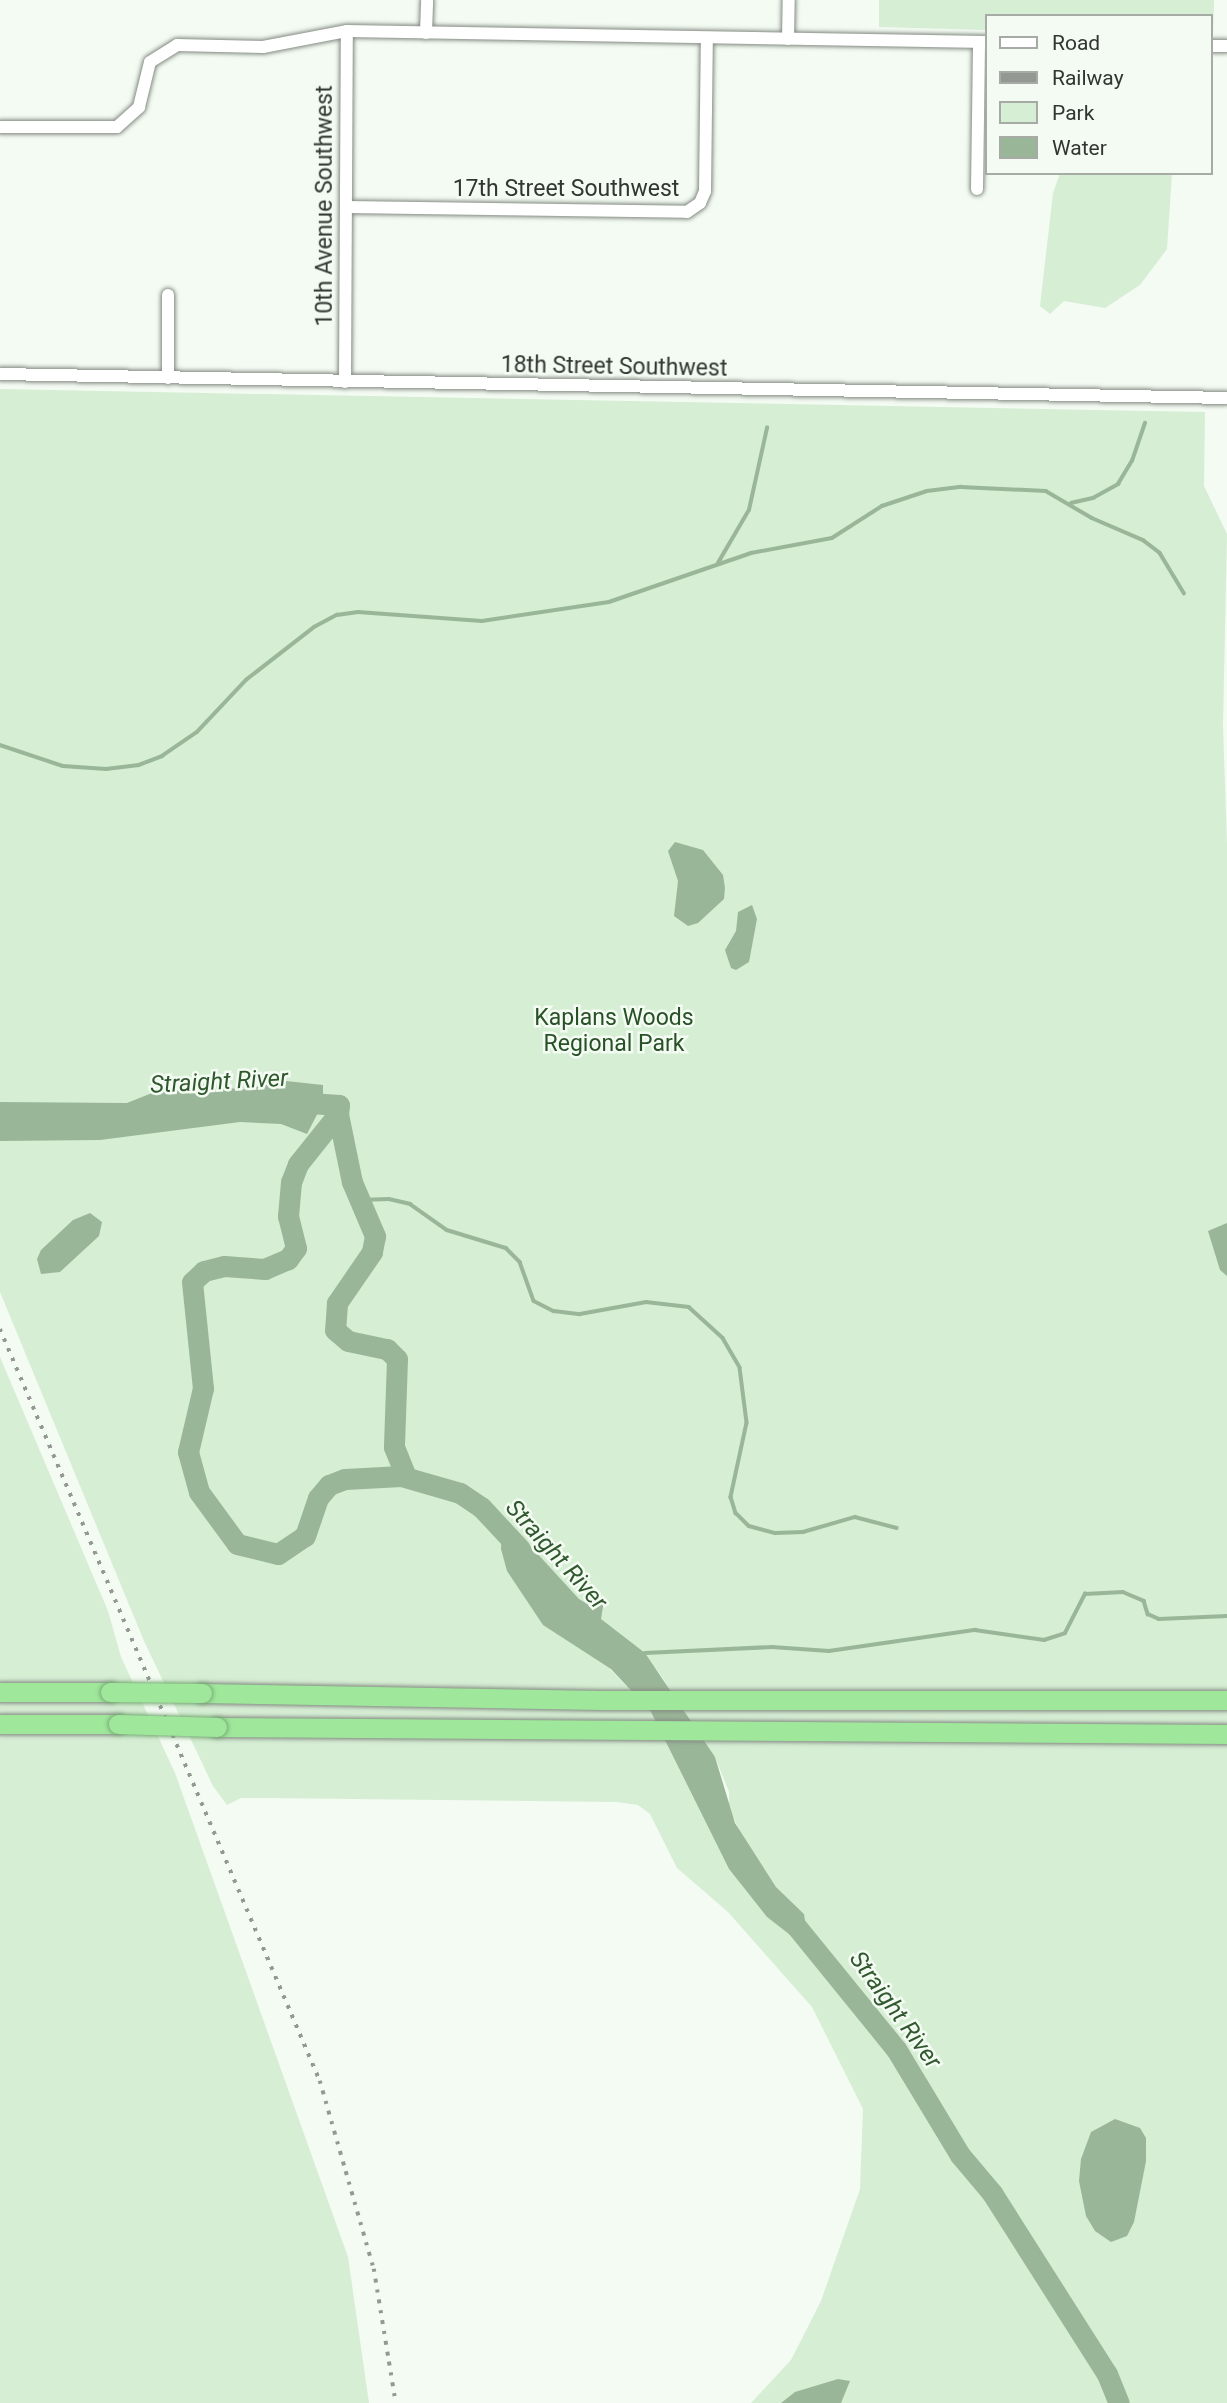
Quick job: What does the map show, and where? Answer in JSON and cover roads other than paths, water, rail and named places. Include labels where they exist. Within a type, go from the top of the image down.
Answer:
[{"type":"highway","points":[[0,1692],[714,1701],[1227,1700]]},
{"type":"highway","points":[[0,1724],[723,1734],[1227,1734]]},
{"type":"street","points":[[426,33],[427,0]]},
{"type":"street","points":[[788,39],[789,0]]},
{"type":"street","points":[[0,127],[117,127],[139,107],[146,71],[166,48],[263,47],[347,31],[983,42],[977,189]]},
{"type":"street","name":"10th Avenue Southwest","points":[[345,382],[347,31]]},
{"type":"street","name":"17th Street Southwest","points":[[346,207],[679,214],[694,209],[705,191],[707,38]]},
{"type":"street","points":[[168,295],[168,378]]},
{"type":"street","name":"18th Street Southwest","points":[[0,374],[1227,397]]},
{"type":"water","points":[[675,842],[703,850],[723,875],[724,899],[698,923],[688,926],[674,916],[678,881],[668,851]]},
{"type":"water","points":[[752,905],[757,919],[749,962],[736,970],[731,968],[725,950],[736,931],[738,912]]},
{"type":"water","points":[[286,1081],[323,1085],[323,1103],[307,1134],[281,1124],[240,1122],[100,1140],[0,1141],[0,1102],[127,1103],[157,1091],[185,1090],[209,1083],[240,1090]]},
{"type":"water","points":[[90,1213],[102,1222],[99,1236],[60,1272],[41,1274],[37,1259],[41,1250],[73,1220]]},
{"type":"water","points":[[1227,1223],[1227,1276],[1220,1270],[1208,1231]]},
{"type":"water","points":[[502,1528],[524,1539],[579,1599],[589,1605],[604,1600],[601,1619],[645,1653],[715,1757],[735,1823],[776,1887],[804,1914],[808,1942],[794,1938],[767,1917],[729,1869],[651,1712],[611,1669],[543,1625],[507,1571],[501,1549]]},
{"type":"water","points":[[1115,2119],[1140,2128],[1146,2138],[1146,2161],[1134,2222],[1127,2236],[1111,2242],[1095,2231],[1086,2216],[1079,2181],[1081,2159],[1091,2132]]},
{"type":"water","points":[[838,2379],[850,2381],[841,2403],[781,2403],[795,2392]]},
{"type":"waterway","points":[[1071,503],[1093,498],[1118,484],[1132,461],[1145,423]]},
{"type":"waterway","points":[[718,563],[749,510],[767,428]]},
{"type":"waterway","points":[[0,745],[63,766],[106,769],[139,765],[162,756],[197,732],[246,680],[314,627],[337,615],[358,612],[482,621],[609,602],[751,553],[832,538],[882,506],[927,491],[961,487],[1046,491],[1092,518],[1143,540],[1160,553],[1184,593]]},
{"type":"waterway","name":"Straight River","points":[[295,1102],[339,1105],[338,1114],[298,1164],[291,1182],[288,1216],[296,1248],[288,1259],[265,1269],[224,1266],[204,1271],[192,1282],[203,1388],[188,1452],[199,1492],[237,1544],[278,1554],[305,1536],[318,1498],[329,1485],[345,1479],[401,1476],[460,1493],[481,1507],[520,1549]]},
{"type":"waterway","points":[[338,1114],[352,1182],[375,1236],[372,1252],[337,1303],[335,1330],[348,1341],[387,1349],[397,1359],[394,1447],[406,1477]]},
{"type":"waterway","points":[[360,1200],[389,1199],[410,1204],[447,1230],[506,1248],[520,1262],[534,1301],[554,1311],[580,1314],[646,1302],[689,1307],[723,1338],[740,1368],[747,1423],[731,1497],[736,1513],[749,1526],[775,1533],[803,1532],[855,1517],[897,1528]]},
{"type":"waterway","points":[[645,1653],[772,1647],[829,1651],[975,1630],[1044,1640],[1065,1633],[1085,1594],[1123,1592],[1144,1601],[1148,1614],[1159,1619],[1227,1616]]},
{"type":"waterway","name":"Straight River","points":[[787,1915],[896,2049],[960,2155],[992,2193],[1107,2374],[1119,2403]]},
{"type":"railway","points":[[0,1329],[320,2081],[374,2269],[396,2403]]},
{"type":"park label","name":"Kaplans Woods Regional Park","points":[[614,1031]]}]
